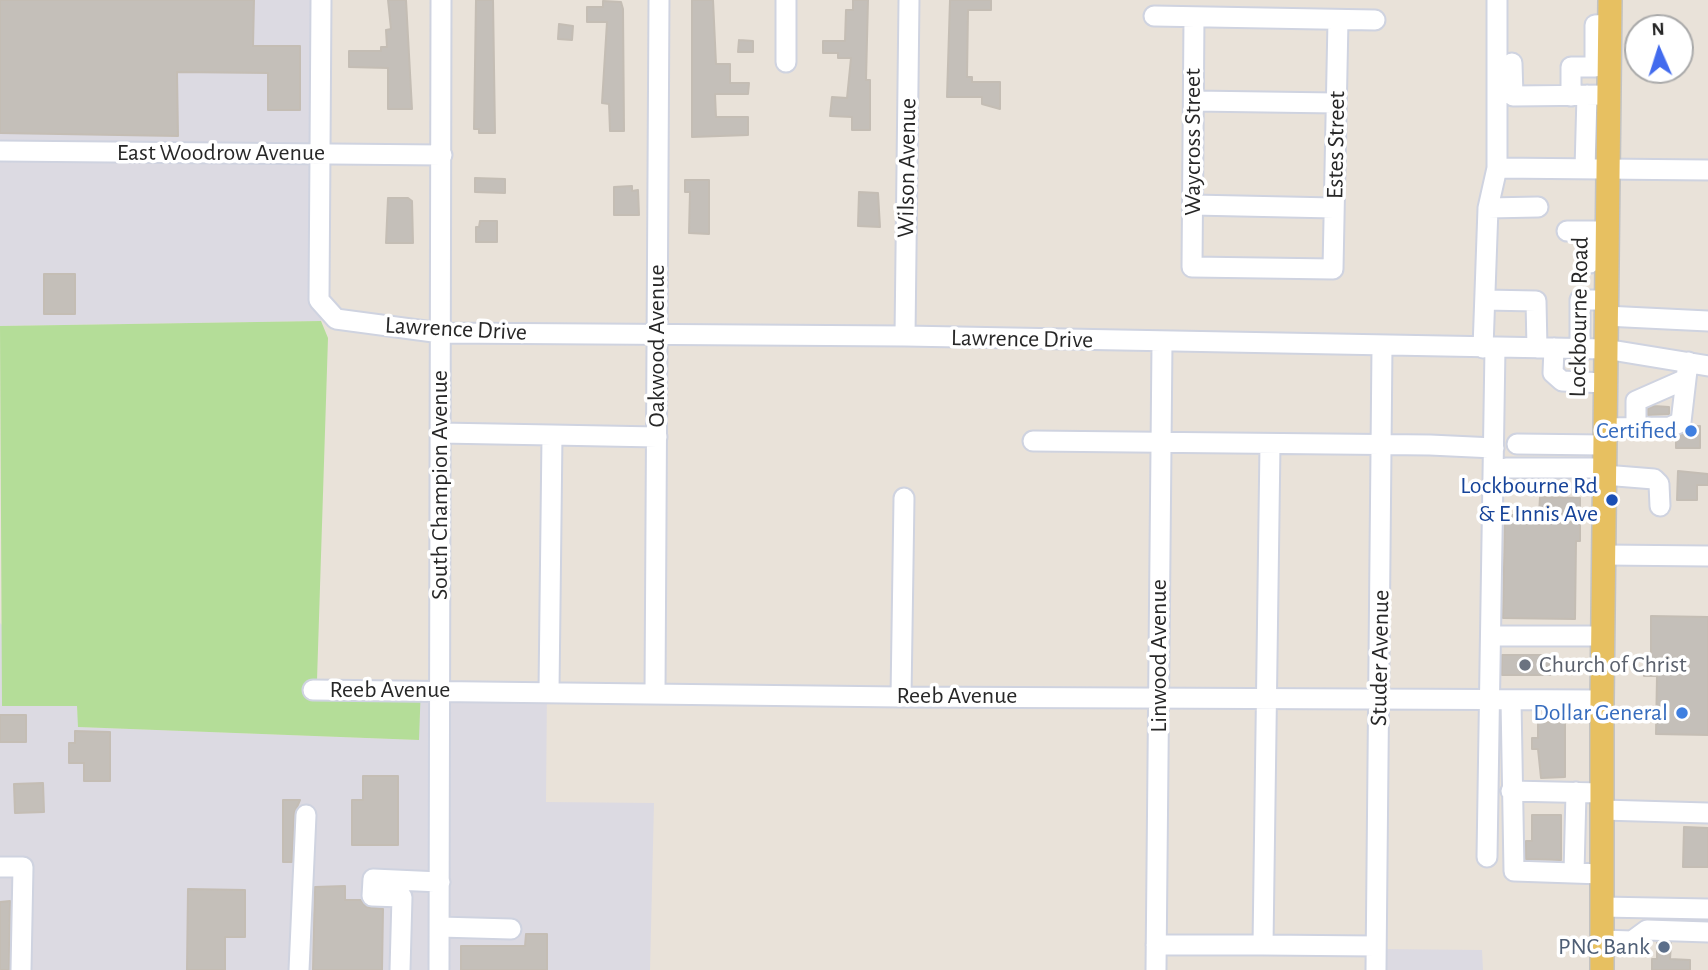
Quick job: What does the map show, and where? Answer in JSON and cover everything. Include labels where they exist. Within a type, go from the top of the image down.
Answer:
[{"type":"main road","name":"Lockbourne Road","points":[[1602,970],[1605,308],[1589,95],[1602,67],[1610,0]]},
{"type":"street","points":[[320,153],[321,0]]},
{"type":"street","name":"South Champion Avenue","points":[[439,970],[441,0]]},
{"type":"street","name":"Oakwood Avenue","points":[[655,693],[659,0]]},
{"type":"street","points":[[786,0],[786,62]]},
{"type":"street","name":"Wilson Avenue","points":[[905,337],[909,0]]},
{"type":"street","points":[[1497,0],[1505,95]]},
{"type":"street","points":[[1154,16],[1194,17],[1263,9],[1338,20],[1375,20]]},
{"type":"street","name":"Waycross Street","points":[[1194,17],[1192,267],[1333,270]]},
{"type":"street","name":"Estes Street","points":[[1333,270],[1338,20]]},
{"type":"street","points":[[1487,857],[1494,449],[1485,300],[1488,208],[1497,168],[1505,95],[1512,63]]},
{"type":"street","points":[[1589,95],[1571,67],[1602,67]]},
{"type":"street","points":[[1505,95],[1589,95]]},
{"type":"street","points":[[1194,100],[1336,103]]},
{"type":"street","name":"East Woodrow Avenue","points":[[0,151],[442,155]]},
{"type":"street","name":"Lawrence Drive","points":[[320,153],[319,300],[336,319],[441,332],[1580,348],[1605,349],[1687,370],[1708,366]]},
{"type":"street","points":[[1497,168],[1708,170]]},
{"type":"street","points":[[1193,205],[1334,208]]},
{"type":"street","points":[[1488,208],[1538,207]]},
{"type":"street","points":[[1567,231],[1598,231],[1590,263]]},
{"type":"street","points":[[1485,300],[1536,301],[1553,373],[1562,381],[1604,383]]},
{"type":"street","points":[[1580,348],[1580,300],[1605,308],[1708,321]]},
{"type":"street","name":"Linwood Avenue","points":[[1156,970],[1163,343]]},
{"type":"street","name":"Studer Avenue","points":[[1376,970],[1382,346]]},
{"type":"street","points":[[1506,468],[1604,454],[1636,428],[1670,428],[1681,422],[1687,370]]},
{"type":"street","points":[[1636,428],[1636,401],[1687,370]]},
{"type":"street","points":[[440,433],[657,437]]},
{"type":"street","points":[[549,691],[552,435]]},
{"type":"street","points":[[1033,442],[1382,445],[1494,449]]},
{"type":"street","points":[[1263,945],[1270,444]]},
{"type":"street","points":[[1517,444],[1604,454],[1654,479],[1659,484],[1660,506]]},
{"type":"street","points":[[901,697],[904,498]]},
{"type":"street","points":[[1604,555],[1708,556]]},
{"type":"street","points":[[1490,636],[1602,636]]},
{"type":"street","name":"Reeb Avenue","points":[[313,690],[440,689],[901,697],[1602,700]]},
{"type":"street","points":[[1511,700],[1514,871],[1602,874]]},
{"type":"street","points":[[1511,791],[1576,793],[1601,802],[1708,813]]},
{"type":"street","points":[[1574,873],[1576,793]]},
{"type":"street","points":[[299,970],[306,815]]},
{"type":"street","points":[[0,867],[23,867],[21,970]]},
{"type":"street","points":[[400,970],[402,897],[373,896],[373,878],[440,882]]},
{"type":"street","points":[[1602,907],[1708,909]]},
{"type":"street","points":[[440,927],[511,929]]},
{"type":"street","points":[[1602,940],[1632,941],[1647,930],[1708,932]]},
{"type":"street","points":[[1156,945],[1376,946]]},
{"type":"shaded area","points":[[0,0],[321,0],[321,321],[0,326]]},
{"type":"shaded area","points":[[0,623],[77,706],[79,727],[418,740],[421,684],[547,687],[546,802],[654,803],[650,970],[0,970]]},
{"type":"shaded area","points":[[1379,949],[1482,950],[1483,970],[1379,970]]},
{"type":"green space","points":[[321,321],[328,338],[317,680],[421,684],[419,740],[78,727],[77,706],[2,706],[0,326]]},
{"type":"building","points":[[0,0],[254,0],[253,46],[300,46],[300,110],[268,110],[268,73],[177,72],[178,136],[0,133]]},
{"type":"building","points":[[388,0],[406,0],[412,109],[388,109],[388,68],[349,67],[349,51],[381,51],[381,47],[387,47],[386,30],[391,29]]},
{"type":"building","points":[[476,0],[493,0],[495,133],[479,133],[479,129],[474,129]]},
{"type":"building","points":[[692,0],[713,0],[716,64],[730,64],[730,83],[749,83],[748,94],[715,94],[716,117],[748,117],[748,135],[692,137]]},
{"type":"building","points":[[853,0],[868,0],[866,80],[870,80],[870,130],[852,130],[852,117],[830,116],[832,97],[847,98],[851,58],[838,58],[838,53],[823,53],[823,41],[845,41],[846,10],[853,10]]},
{"type":"building","points":[[950,0],[991,0],[991,10],[968,10],[967,77],[972,77],[972,82],[1000,82],[1000,109],[982,104],[982,97],[947,97]]},
{"type":"building","points":[[603,1],[621,2],[623,9],[624,131],[610,131],[609,104],[602,103],[607,22],[587,22],[587,7],[603,7]]},
{"type":"building","points":[[559,24],[573,26],[572,40],[558,39]]},
{"type":"building","points":[[739,40],[753,41],[753,52],[738,52]]},
{"type":"building","points":[[475,178],[505,179],[505,193],[475,192]]},
{"type":"building","points":[[685,180],[709,180],[709,234],[689,233],[690,192],[685,192]]},
{"type":"building","points":[[632,186],[632,191],[638,190],[639,215],[614,215],[614,187]]},
{"type":"building","points":[[859,192],[878,193],[880,227],[858,226]]},
{"type":"building","points":[[388,198],[408,198],[412,201],[413,243],[386,243]]},
{"type":"building","points":[[480,221],[497,221],[497,242],[476,242],[476,227],[479,227]]},
{"type":"building","points":[[44,274],[75,274],[75,314],[44,314]]},
{"type":"building","points":[[1654,406],[1669,407],[1669,414],[1648,415],[1648,409]]},
{"type":"building","name":"Certified","points":[[1692,426],[1700,426],[1700,448],[1676,448],[1676,438]]},
{"type":"building","points":[[1678,471],[1708,474],[1708,485],[1697,485],[1697,500],[1677,500]]},
{"type":"building","points":[[1540,497],[1580,498],[1580,541],[1576,541],[1575,619],[1503,618],[1505,515],[1539,515]]},
{"type":"building","points":[[1651,616],[1708,617],[1708,735],[1656,734],[1657,676],[1644,676],[1644,657],[1651,657]]},
{"type":"building","name":"Church of Christ","points":[[1502,655],[1550,655],[1550,675],[1502,675]]},
{"type":"building","points":[[0,715],[26,715],[26,742],[0,742]]},
{"type":"building","points":[[1538,722],[1565,722],[1565,777],[1541,778],[1538,749],[1532,749],[1532,738],[1538,738]]},
{"type":"building","points":[[75,731],[110,732],[110,781],[84,781],[84,763],[69,763],[69,743],[75,743]]},
{"type":"building","points":[[363,776],[398,776],[398,845],[352,845],[352,800],[363,800]]},
{"type":"building","points":[[43,783],[44,812],[15,813],[14,784]]},
{"type":"building","points":[[283,800],[300,800],[294,814],[292,862],[283,862]]},
{"type":"building","points":[[1532,815],[1561,815],[1561,860],[1526,859],[1526,841],[1532,841]]},
{"type":"building","points":[[1684,827],[1708,828],[1708,867],[1683,867]]},
{"type":"building","points":[[345,886],[345,900],[361,900],[366,907],[383,909],[382,970],[313,970],[315,887]]},
{"type":"building","points":[[188,889],[245,890],[245,937],[225,937],[225,970],[187,970]]},
{"type":"building","points":[[10,901],[9,970],[0,970],[0,902]]},
{"type":"building","points":[[526,934],[547,934],[547,970],[461,970],[461,946],[525,946]]},
{"type":"building","name":"PNC Bank","points":[[1657,943],[1671,943],[1670,959],[1690,960],[1690,970],[1652,970],[1652,959],[1657,959]]},
{"type":"place","name":"Certified","points":[[1691,431]]},
{"type":"place","name":"Lockbourne Rd & E Innis Ave","points":[[1612,500]]},
{"type":"place","name":"Church of Christ","points":[[1525,665]]},
{"type":"place","name":"Dollar General","points":[[1682,713]]},
{"type":"place","name":"PNC Bank","points":[[1664,947]]}]
